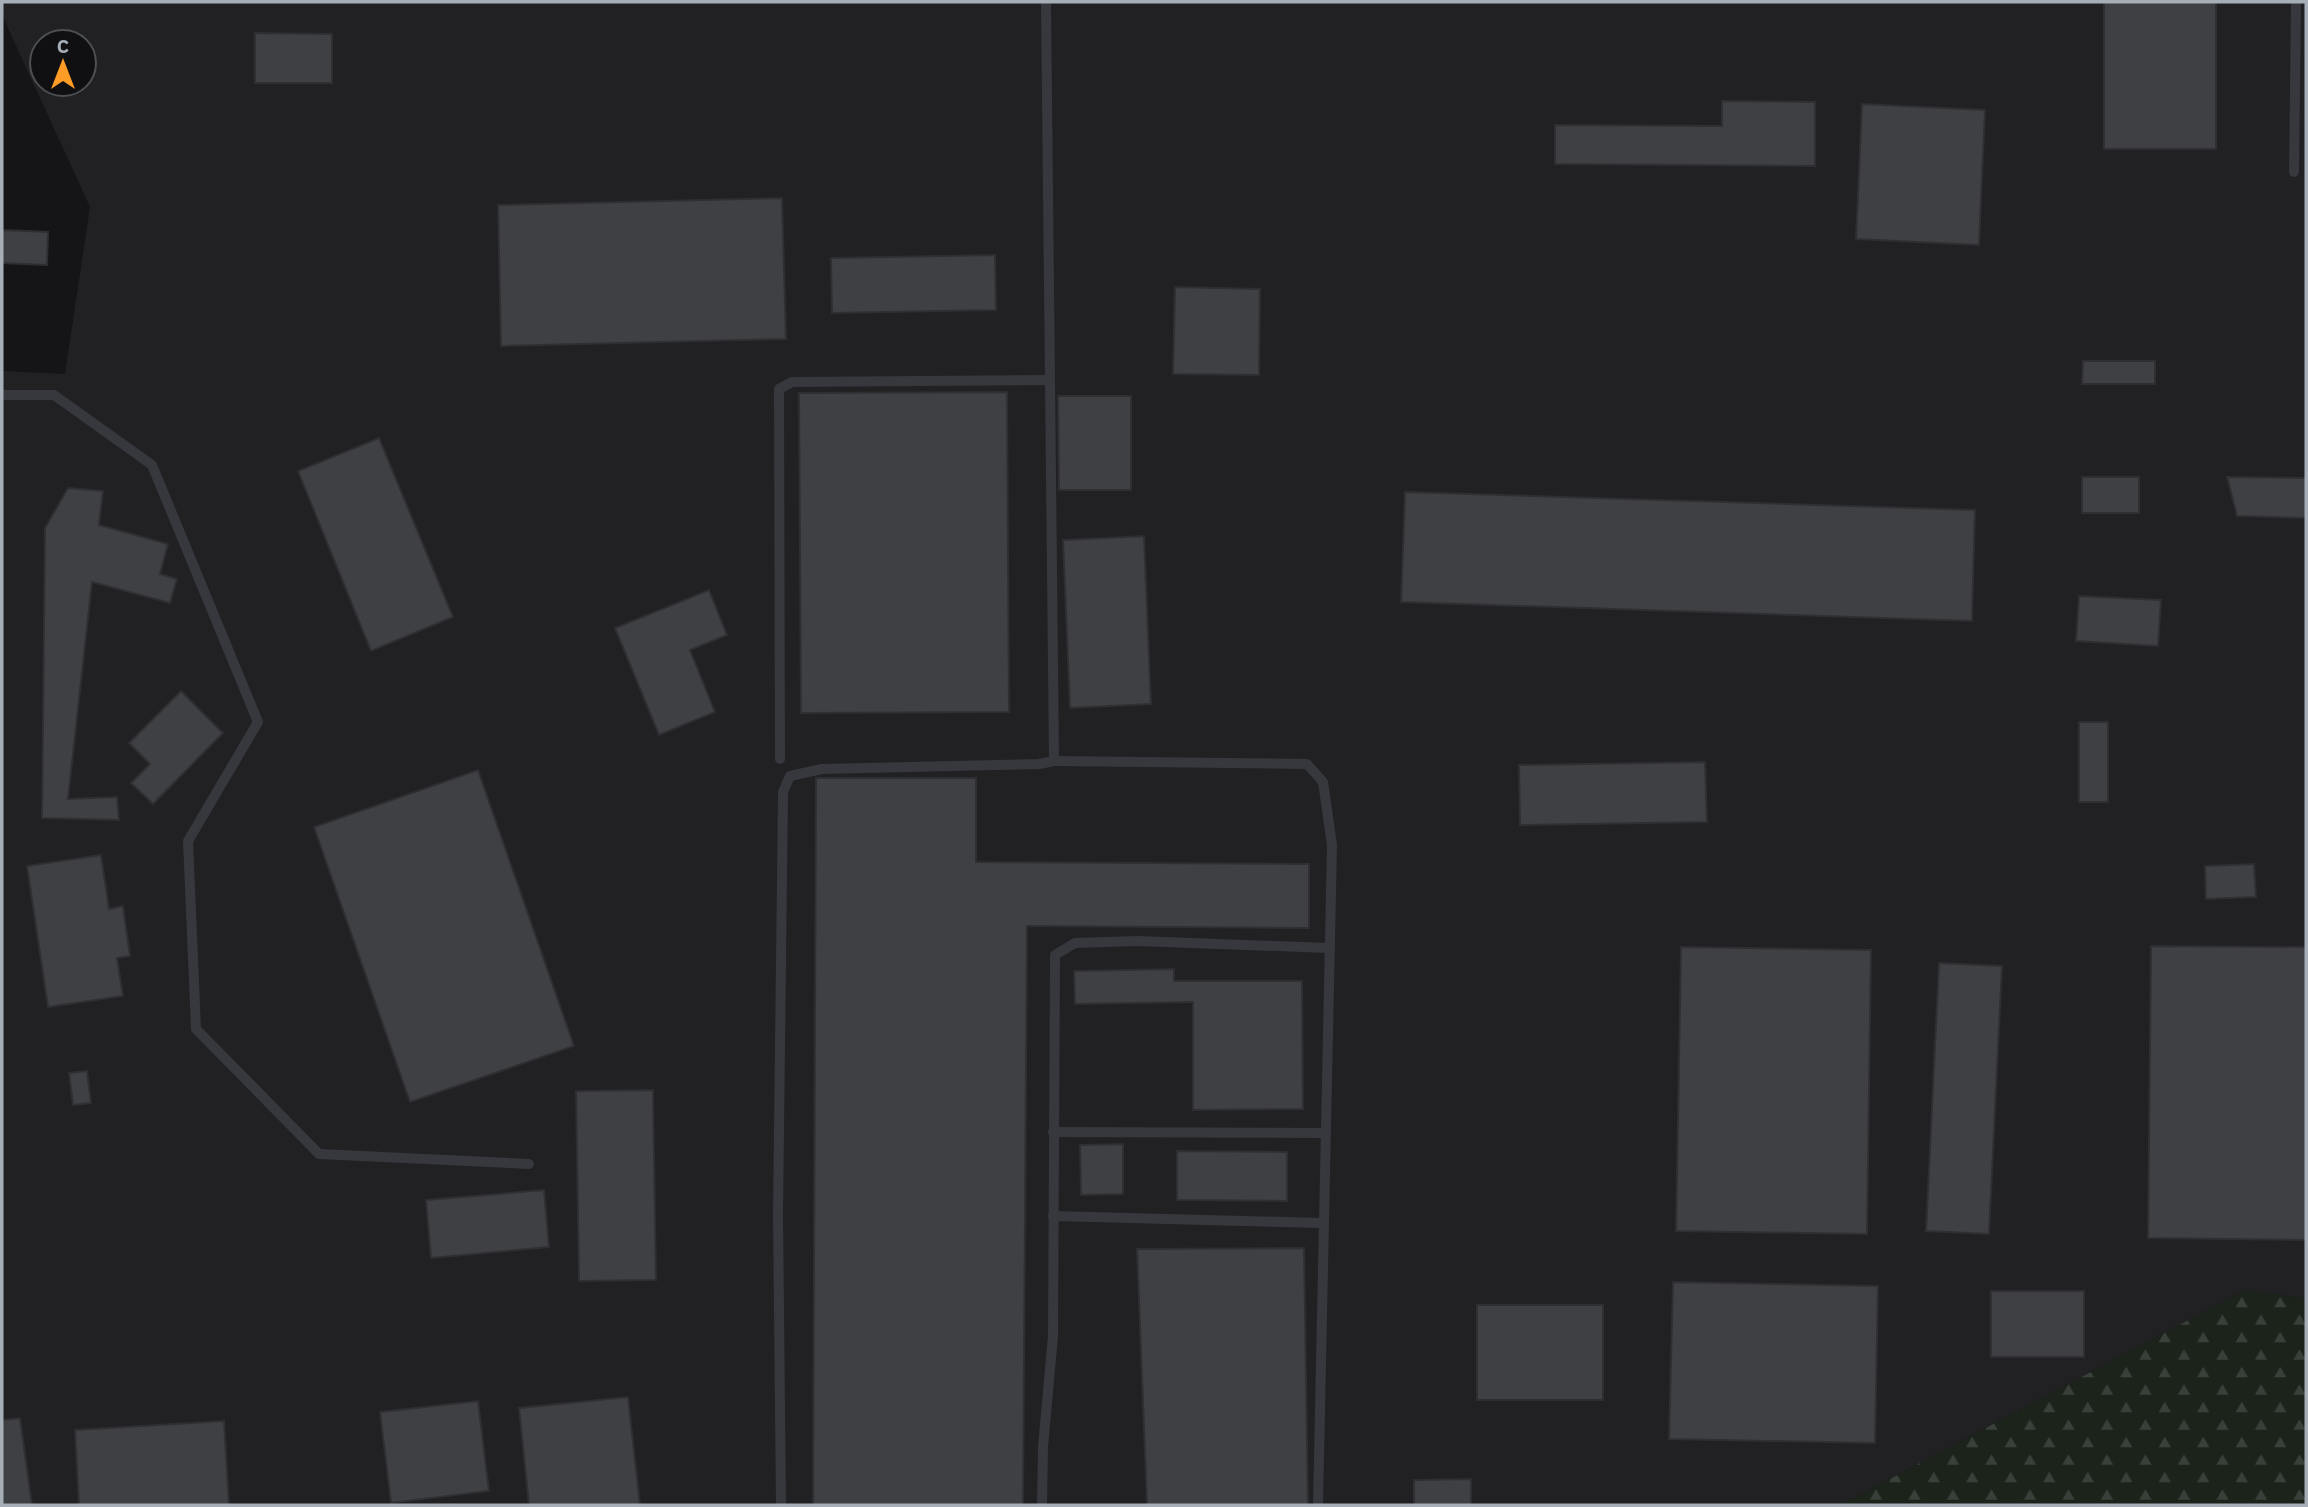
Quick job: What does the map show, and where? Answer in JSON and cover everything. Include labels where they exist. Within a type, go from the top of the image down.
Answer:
[{"type":"lane","points":[[1046,2],[1054,761]]},
{"type":"lane","points":[[2294,172],[2296,2]]},
{"type":"lane","points":[[780,759],[779,389],[792,382],[1049,380]]},
{"type":"lane","points":[[2,395],[54,395],[152,464],[258,722],[188,841],[196,1029],[319,1154],[529,1164]]},
{"type":"lane","points":[[781,1505],[778,1201],[783,792],[790,776],[822,769],[1039,764],[1054,761],[1307,764],[1322,782],[1332,845],[1318,1505]]},
{"type":"lane","points":[[1042,1505],[1042,1447],[1053,1336],[1055,955],[1074,943],[1137,941],[1329,948]]},
{"type":"lane","points":[[1053,1132],[1325,1133]]},
{"type":"lane","points":[[1053,1216],[1323,1223]]},
{"type":"shaded area","points":[[2,2],[2306,2],[2306,1298],[2245,1290],[1841,1505],[2,1505],[2,371],[65,374],[90,207],[40,98],[98,98],[98,28],[28,28],[28,72],[2,15]]},
{"type":"green space","points":[[2245,1290],[2306,1298],[2306,1505],[1841,1505]]},
{"type":"building","points":[[2104,2],[2216,2],[2216,149],[2104,149]]},
{"type":"building","points":[[255,33],[332,34],[332,83],[255,83]]},
{"type":"building","points":[[1722,101],[1815,102],[1815,166],[1555,164],[1555,125],[1722,126]]},
{"type":"building","points":[[1862,104],[1985,110],[1979,245],[1856,239]]},
{"type":"building","points":[[782,198],[786,339],[501,346],[498,205]]},
{"type":"building","points":[[2,230],[48,232],[47,265],[2,263]]},
{"type":"building","points":[[995,255],[996,310],[832,313],[831,258]]},
{"type":"building","points":[[1175,287],[1260,289],[1259,375],[1173,374]]},
{"type":"building","points":[[2083,361],[2155,361],[2155,384],[2082,384]]},
{"type":"building","points":[[1007,392],[1009,712],[801,713],[799,393]]},
{"type":"building","points":[[1058,396],[1131,396],[1131,490],[1059,490]]},
{"type":"building","points":[[379,438],[453,617],[371,651],[298,471]]},
{"type":"building","points":[[2082,477],[2139,477],[2139,513],[2082,513]]},
{"type":"building","points":[[2227,477],[2306,478],[2306,518],[2237,516]]},
{"type":"building","points":[[68,488],[103,491],[99,525],[168,544],[160,574],[177,579],[170,603],[92,582],[68,799],[117,797],[119,820],[42,818],[45,528]]},
{"type":"building","points":[[1405,492],[1975,510],[1972,621],[1401,602]]},
{"type":"building","points":[[1144,536],[1151,704],[1070,708],[1063,540]]},
{"type":"building","points":[[709,590],[727,635],[690,650],[715,712],[659,735],[615,628]]},
{"type":"building","points":[[2079,596],[2161,600],[2158,646],[2076,641]]},
{"type":"building","points":[[181,691],[223,733],[153,804],[131,783],[150,764],[129,743]]},
{"type":"building","points":[[2079,722],[2108,722],[2108,802],[2079,802]]},
{"type":"building","points":[[1705,762],[1707,822],[1520,825],[1519,765]]},
{"type":"building","points":[[478,770],[574,1046],[410,1102],[314,827]]},
{"type":"building","points":[[816,778],[976,778],[976,862],[1309,864],[1309,928],[1027,926],[1023,1505],[813,1505]]},
{"type":"building","points":[[101,855],[109,909],[123,906],[130,956],[117,958],[123,996],[48,1007],[27,866]]},
{"type":"building","points":[[2254,864],[2256,897],[2206,899],[2205,866]]},
{"type":"building","points":[[2151,946],[2306,947],[2306,1240],[2148,1238]]},
{"type":"building","points":[[1681,947],[1871,950],[1867,1234],[1676,1231]]},
{"type":"building","points":[[1939,963],[2002,966],[1989,1234],[1926,1231]]},
{"type":"building","points":[[1174,969],[1174,981],[1302,981],[1303,1109],[1193,1110],[1193,1002],[1075,1004],[1074,971]]},
{"type":"building","points":[[87,1071],[91,1103],[73,1105],[69,1073]]},
{"type":"building","points":[[653,1090],[656,1280],[579,1281],[576,1091]]},
{"type":"building","points":[[1123,1144],[1123,1194],[1081,1195],[1080,1145]]},
{"type":"building","points":[[1177,1151],[1287,1152],[1287,1201],[1177,1200]]},
{"type":"building","points":[[544,1190],[549,1247],[431,1258],[426,1200]]},
{"type":"building","points":[[1304,1248],[1308,1505],[1147,1505],[1137,1249]]},
{"type":"building","points":[[1673,1282],[1878,1286],[1875,1443],[1669,1439]]},
{"type":"building","points":[[1991,1291],[2084,1291],[2084,1357],[1991,1357]]},
{"type":"building","points":[[1477,1305],[1603,1305],[1603,1400],[1477,1400]]},
{"type":"building","points":[[628,1397],[640,1505],[529,1505],[519,1408]]},
{"type":"building","points":[[478,1401],[489,1491],[391,1503],[380,1412]]},
{"type":"building","points":[[20,1418],[32,1505],[2,1505],[2,1420]]},
{"type":"building","points":[[224,1421],[229,1505],[79,1505],[75,1430]]},
{"type":"building","points":[[1471,1479],[1471,1505],[1414,1505],[1414,1480]]}]
